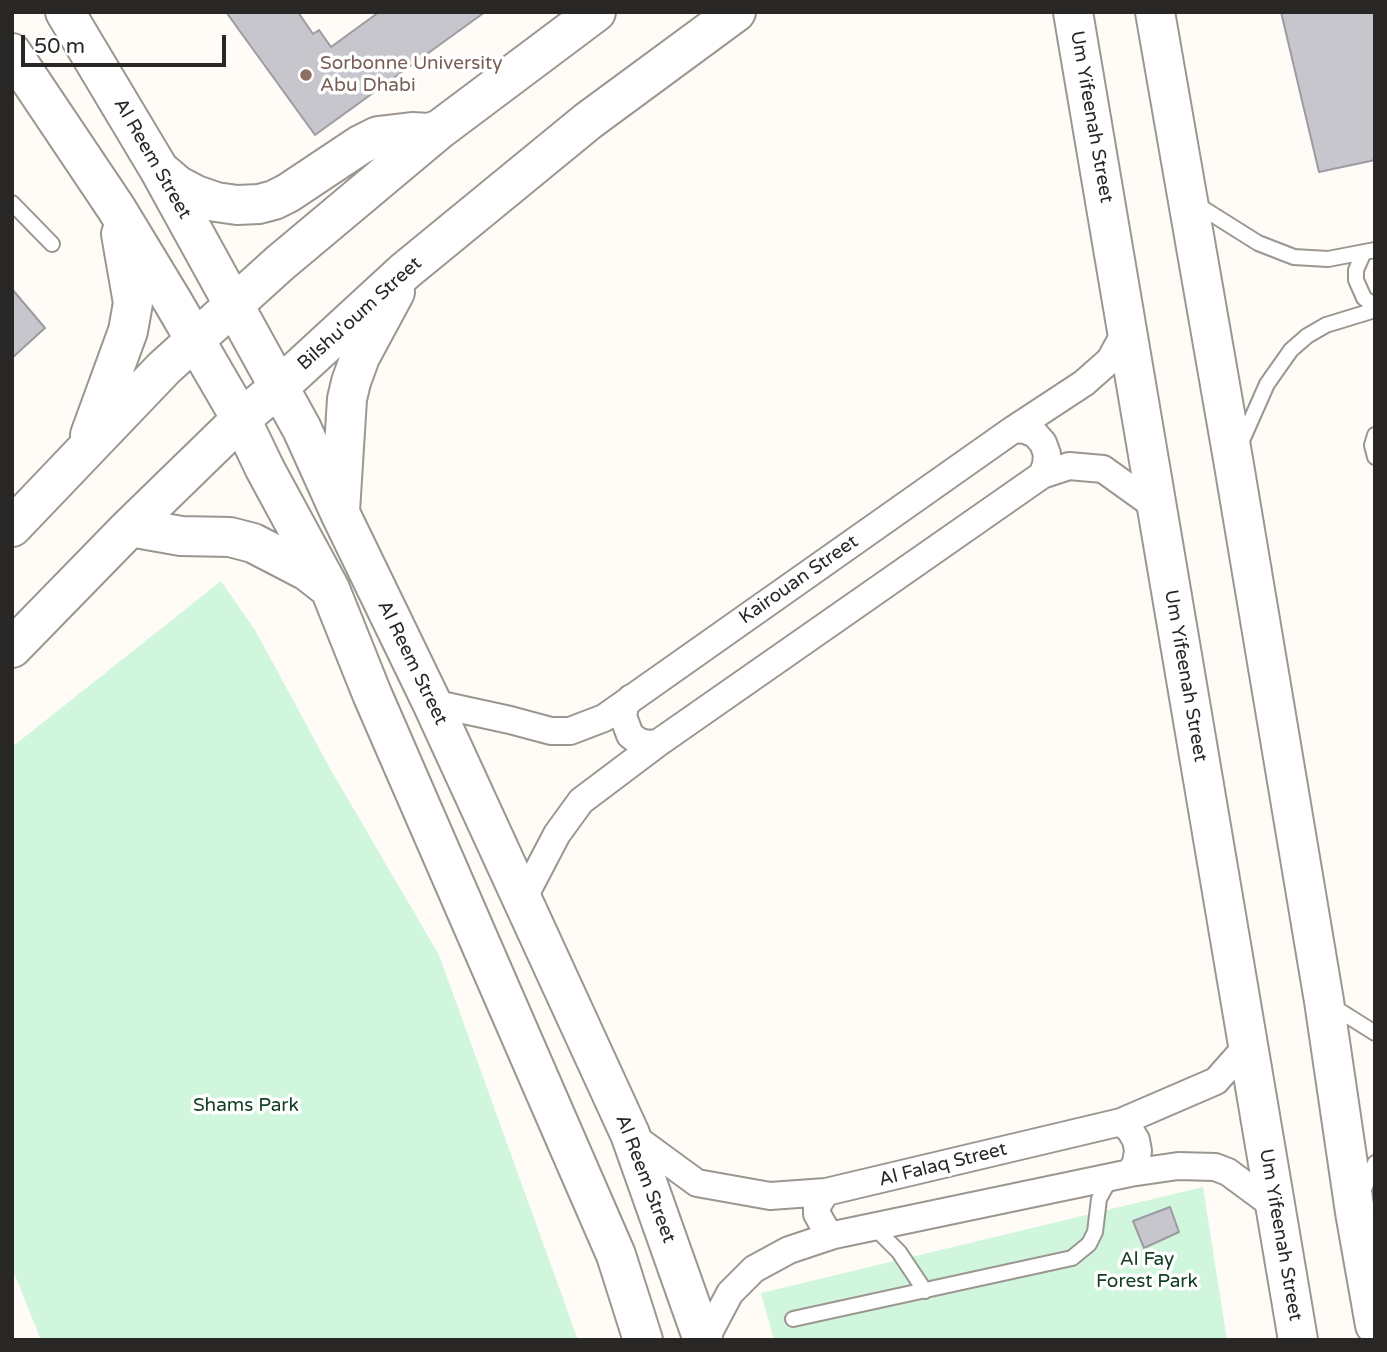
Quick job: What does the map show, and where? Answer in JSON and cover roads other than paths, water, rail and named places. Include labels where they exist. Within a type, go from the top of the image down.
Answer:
[{"type":"main road","name":"Al Reem Street","points":[[65,12],[160,171],[302,429],[432,703],[630,1133],[704,1340]]},
{"type":"main road","points":[[12,527],[164,368],[286,258],[440,129],[596,12]]},
{"type":"main road","name":"Bilshu'oum Street","points":[[12,648],[130,527],[241,419],[405,271],[587,121],[736,12]]},
{"type":"main road","name":"Um Yifeenah Street","points":[[1073,12],[1298,1340]]},
{"type":"main road","points":[[1155,12],[1324,1001],[1355,1212],[1375,1325]]},
{"type":"main road","points":[[12,53],[116,208],[195,339],[241,419],[330,589],[372,694],[616,1255],[643,1340]]},
{"type":"main road","points":[[160,171],[177,185],[196,195],[237,205],[259,204],[288,193],[378,136],[430,133],[440,129]]},
{"type":"main road","points":[[79,458],[95,426],[128,331],[132,303],[116,208]]},
{"type":"main road","points":[[340,513],[347,399],[351,382],[360,357],[405,271]]},
{"type":"main road","points":[[130,527],[180,536],[230,537],[253,543],[307,571],[330,589]]},
{"type":"street","name":"Kairouan Street","points":[[432,703],[551,732],[570,731],[604,719],[1014,429],[1084,383],[1110,360],[1126,329]]},
{"type":"street","points":[[1014,429],[1025,430],[1043,443],[1047,454],[1042,475]]},
{"type":"street","points":[[523,899],[557,834],[581,801],[658,743],[1042,475],[1069,466],[1103,469],[1156,507]]},
{"type":"street","points":[[631,698],[625,706],[623,716],[629,735],[647,744],[658,743]]},
{"type":"street","name":"Al Falaq Street","points":[[630,1133],[697,1183],[770,1196],[826,1192],[1121,1122],[1216,1081],[1247,1046]]},
{"type":"street","points":[[1120,1175],[1136,1163],[1138,1151],[1136,1140],[1121,1122]]},
{"type":"street","points":[[704,1340],[730,1293],[754,1269],[789,1250],[834,1235],[1120,1175],[1178,1166],[1215,1167],[1228,1172],[1274,1206]]},
{"type":"street","points":[[826,1192],[817,1206],[817,1214],[826,1230],[834,1235]]},
{"type":"lane","points":[[1188,199],[1275,251],[1312,260],[1344,258],[1369,251]]},
{"type":"lane","points":[[12,203],[52,244]]},
{"type":"lane","points":[[1233,459],[1267,384],[1291,350],[1326,325],[1375,308],[1364,298],[1356,280],[1356,270],[1369,251]]},
{"type":"lane","points":[[1375,435],[1375,457]]},
{"type":"lane","points":[[1324,1001],[1375,1033]]},
{"type":"lane","points":[[1355,1212],[1375,1163]]},
{"type":"lane","points":[[793,1319],[1072,1258],[1089,1244],[1094,1232],[1099,1199],[1120,1175]]},
{"type":"lane","points":[[874,1227],[899,1252],[925,1291]]},
{"type":"place","name":"Sorbonne University Abu Dhabi","points":[[306,75]]},
{"type":"park label","name":"Shams Park","points":[[246,1106]]},
{"type":"park label","name":"Al Fay Forest Park","points":[[1147,1271]]}]
